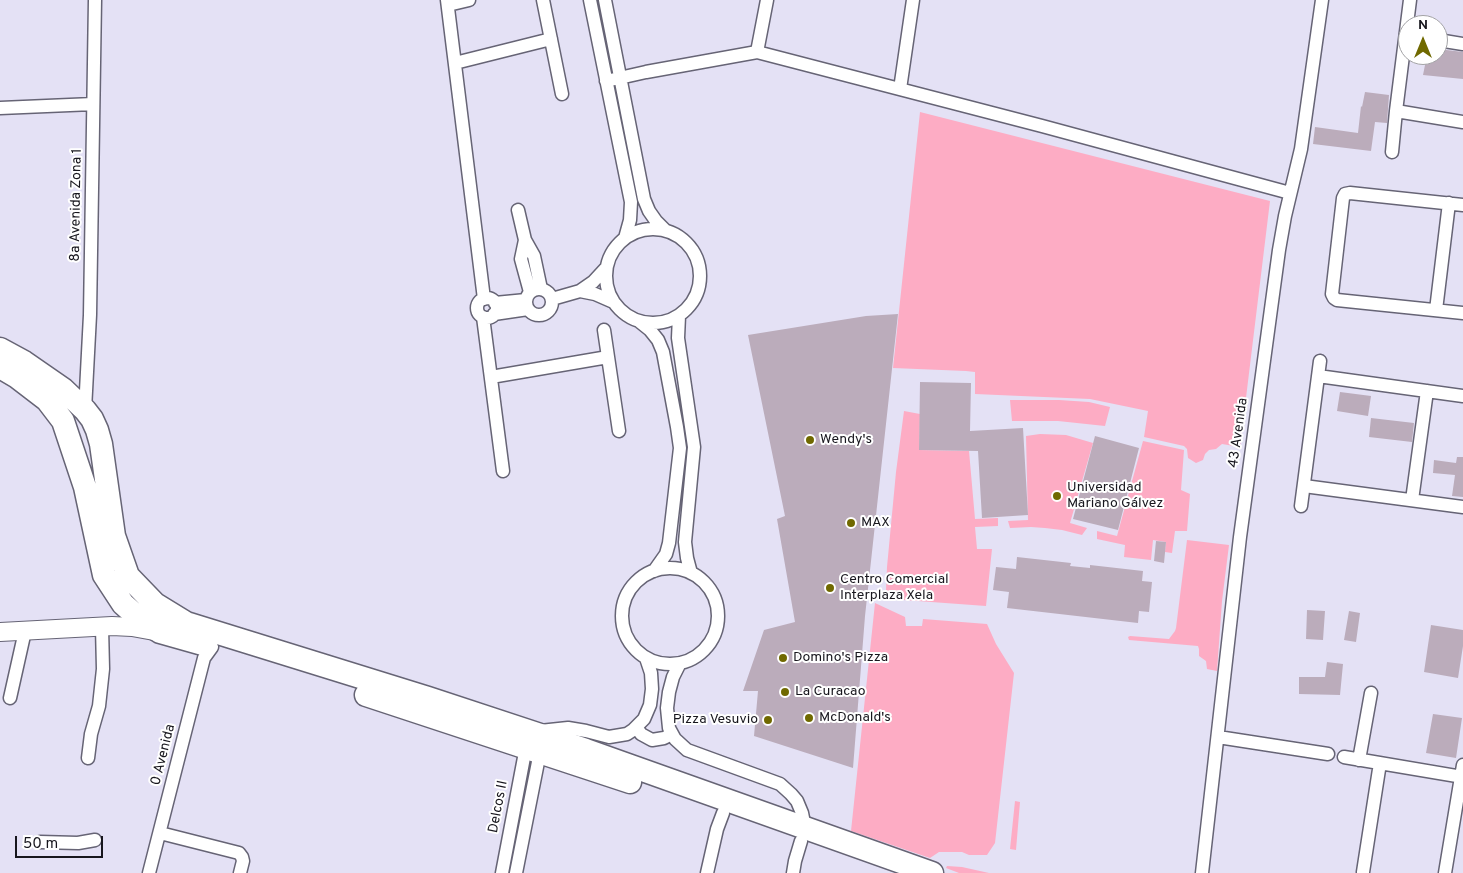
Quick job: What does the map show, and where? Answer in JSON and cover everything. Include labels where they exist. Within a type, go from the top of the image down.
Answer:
[{"type":"highway","points":[[0,349],[24,362],[63,389],[85,410],[98,430],[114,536],[128,576],[155,604],[186,623],[428,698],[532,744],[586,750],[803,835],[893,873]]},
{"type":"highway","points":[[0,367],[17,377],[47,400],[66,431],[76,442],[83,442],[89,439],[98,430]]},
{"type":"highway","points":[[85,410],[69,417],[66,431],[85,487],[104,575],[123,604],[140,619],[160,632],[255,658],[532,744],[723,813],[932,873]]},
{"type":"street","name":"8a Avenida Zona 1","points":[[85,410],[90,315],[95,0]]},
{"type":"street","points":[[469,0],[447,3],[489,308],[491,377],[503,471]]},
{"type":"street","points":[[543,0],[562,94]]},
{"type":"street","points":[[590,0],[631,202],[630,220],[625,238]]},
{"type":"street","points":[[604,0],[644,199],[649,211],[665,230]]},
{"type":"street","points":[[758,52],[767,0]]},
{"type":"street","points":[[900,89],[913,0]]},
{"type":"street","name":"43 Avenida","points":[[1202,873],[1241,527],[1279,250],[1290,193],[1296,176],[1301,150],[1322,0]]},
{"type":"street","points":[[1409,15],[1410,0]]},
{"type":"street","points":[[455,63],[551,39]]},
{"type":"street","points":[[1448,42],[1463,44]]},
{"type":"street","points":[[606,81],[758,52],[1290,193]]},
{"type":"street","points":[[1392,152],[1403,65]]},
{"type":"street","points":[[0,108],[93,104]]},
{"type":"street","points":[[1396,111],[1463,122]]},
{"type":"street","points":[[1463,205],[1345,194],[1332,294],[1337,300],[1463,313]]},
{"type":"street","points":[[1436,310],[1449,203]]},
{"type":"street","points":[[489,308],[531,298],[549,294],[552,299],[550,308],[544,314],[535,315],[531,298],[521,259],[525,240],[518,210]]},
{"type":"street","points":[[552,299],[580,291],[593,282],[605,269],[612,251],[625,238],[637,231],[651,228],[665,230],[682,238],[694,251],[700,269],[700,287],[692,304],[679,316],[660,324],[640,322]]},
{"type":"street","points":[[605,269],[606,285],[611,301]]},
{"type":"street","points":[[580,291],[595,294],[611,301],[624,314],[640,322],[658,340],[663,352],[680,448],[669,543],[666,554],[654,571]]},
{"type":"street","points":[[679,316],[678,338],[694,447],[686,542],[687,558],[691,573]]},
{"type":"street","points":[[604,330],[619,431]]},
{"type":"street","points":[[491,377],[608,357]]},
{"type":"street","points":[[1301,506],[1320,361]]},
{"type":"street","points":[[1318,376],[1463,396]]},
{"type":"street","points":[[1412,500],[1427,391]]},
{"type":"street","points":[[1304,486],[1463,507]]},
{"type":"street","points":[[666,568],[679,569],[691,573],[705,583],[715,597],[719,614],[717,631],[708,646],[696,657],[680,663],[662,664],[646,658],[631,644],[623,626],[622,612],[625,599],[632,587],[654,571],[666,568]]},
{"type":"street","points":[[88,758],[91,734],[99,706],[103,669],[102,627]]},
{"type":"street","points":[[0,632],[132,627],[160,632]]},
{"type":"street","points":[[10,698],[25,631]]},
{"type":"street","name":"0 Avenida","points":[[149,873],[204,658],[212,647]]},
{"type":"street","points":[[516,873],[532,744],[568,728],[586,730],[609,737],[627,734],[637,728],[648,712],[652,689],[651,673],[646,658]]},
{"type":"street","points":[[680,663],[673,677],[669,692],[669,728],[672,734],[680,745],[687,750],[780,784],[797,800],[802,813],[803,835],[793,873]]},
{"type":"street","points":[[1359,760],[1371,693]]},
{"type":"street","points":[[637,728],[641,734],[652,740],[664,738],[672,734]]},
{"type":"street","points":[[1218,737],[1328,754]]},
{"type":"street","name":"Delcos II","points":[[502,873],[532,744]]},
{"type":"street","points":[[1344,757],[1462,773],[1445,873]]},
{"type":"street","points":[[1363,872],[1380,763]]},
{"type":"street","points":[[707,873],[717,829],[723,813]]},
{"type":"street","points":[[160,833],[239,853],[243,861],[240,873]]},
{"type":"street","points":[[40,842],[78,843],[95,840]]},
{"type":"shaded area","points":[[920,112],[1270,201],[1240,447],[1222,444],[1216,449],[1209,450],[1203,460],[1196,463],[1188,458],[1187,449],[1184,446],[1144,437],[1148,411],[1090,399],[975,394],[975,372],[893,368]]},
{"type":"shaded area","points":[[1010,400],[1089,402],[1110,407],[1105,426],[1058,421],[1012,421]]},
{"type":"shaded area","points":[[904,411],[920,414],[919,450],[969,451],[975,519],[998,518],[998,526],[975,527],[977,549],[992,549],[986,606],[904,600],[892,596],[886,590],[896,472]]},
{"type":"shaded area","points":[[1040,434],[1066,435],[1093,443],[1070,523],[1087,528],[1082,535],[1045,528],[1010,528],[1008,521],[1028,520],[1026,436]]},
{"type":"shaded area","points":[[1143,441],[1184,450],[1181,490],[1190,494],[1187,531],[1175,531],[1172,553],[1165,552],[1166,542],[1153,540],[1151,560],[1124,557],[1125,545],[1097,539],[1097,531],[1117,536]]},
{"type":"shaded area","points":[[1187,540],[1229,545],[1222,601],[1217,671],[1207,669],[1206,661],[1199,656],[1198,646],[1129,640],[1128,637],[1169,639],[1175,631]]},
{"type":"shaded area","points":[[875,603],[905,617],[906,626],[922,626],[923,619],[987,624],[996,644],[1014,673],[995,843],[987,855],[939,852],[930,858],[851,831]]},
{"type":"shaded area","points":[[1015,801],[1020,802],[1016,850],[1010,849]]},
{"type":"shaded area","points":[[947,866],[989,873],[959,873],[946,868]]},
{"type":"building","points":[[1448,50],[1463,52],[1463,79],[1423,75],[1425,65],[1448,65]]},
{"type":"building","points":[[1365,92],[1389,95],[1387,123],[1375,122],[1371,151],[1313,144],[1315,127],[1358,133],[1361,106]]},
{"type":"building","points":[[898,314],[865,616],[853,768],[754,736],[758,691],[743,691],[764,630],[795,622],[777,519],[785,516],[748,335],[866,316]]},
{"type":"building","points":[[920,382],[971,383],[970,431],[1023,428],[1028,515],[982,518],[978,451],[919,450]]},
{"type":"building","points":[[1340,392],[1371,396],[1368,416],[1337,411]]},
{"type":"building","points":[[1371,418],[1414,423],[1412,442],[1369,437]]},
{"type":"building","points":[[1095,436],[1139,448],[1118,530],[1073,519]]},
{"type":"building","points":[[1457,457],[1463,457],[1463,497],[1452,496],[1455,475],[1433,473],[1434,460],[1456,463]]},
{"type":"building","points":[[1156,541],[1166,542],[1164,563],[1154,561]]},
{"type":"building","points":[[1017,557],[1071,563],[1070,566],[1090,568],[1090,565],[1143,571],[1142,581],[1152,582],[1149,612],[1139,611],[1138,623],[1007,608],[1009,592],[993,590],[996,567],[1016,569]]},
{"type":"building","points":[[1307,610],[1325,611],[1323,640],[1306,639]]},
{"type":"building","points":[[1349,611],[1360,613],[1356,642],[1344,640]]},
{"type":"building","points":[[1431,625],[1463,630],[1463,646],[1458,678],[1424,672]]},
{"type":"building","points":[[1327,662],[1343,664],[1340,695],[1299,694],[1299,677],[1325,677]]},
{"type":"building","points":[[1433,714],[1462,718],[1456,758],[1426,753]]},
{"type":"place","name":"Wendy's","points":[[810,440]]},
{"type":"place","name":"Universidad Mariano Gálvez","points":[[1057,496]]},
{"type":"place","name":"MAX","points":[[851,523]]},
{"type":"place","name":"Centro Comercial Interplaza Xela","points":[[830,588]]},
{"type":"place","name":"Domino's Pizza","points":[[783,658]]},
{"type":"place","name":"La Curacao","points":[[785,692]]},
{"type":"place","name":"McDonald's","points":[[809,718]]},
{"type":"place","name":"Pizza Vesuvio","points":[[768,720]]}]
